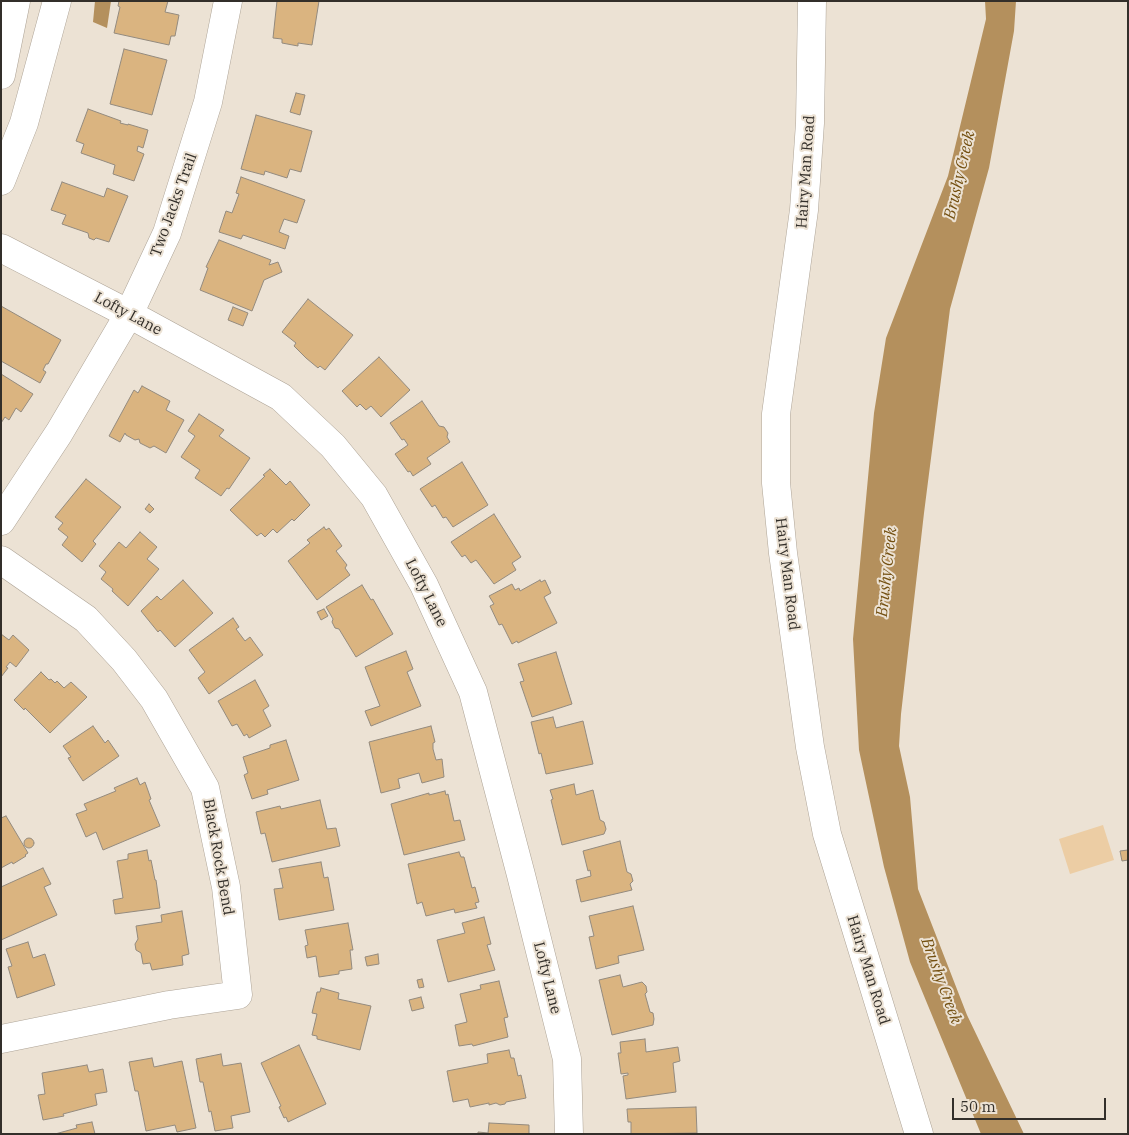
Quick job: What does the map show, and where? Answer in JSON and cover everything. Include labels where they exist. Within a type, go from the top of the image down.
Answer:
[{"type":"street","points":[[1,75],[16,1]]},
{"type":"street","points":[[1,181],[24,122],[57,1]]},
{"type":"street","name":"Two Jacks Trail","points":[[1,521],[59,433],[129,314],[167,233],[208,102],[228,1]]},
{"type":"street","name":"Hairy Man Road","points":[[812,1],[810,123],[806,191],[776,414],[776,484],[810,747],[828,834],[919,1134]]},
{"type":"street","name":"Lofty Lane","points":[[1,248],[129,314],[281,397],[333,446],[374,496],[424,585],[473,692],[567,1059],[570,1134]]},
{"type":"street","name":"Black Rock Bend","points":[[1,560],[86,619],[117,653],[154,699],[205,788],[226,887],[238,995],[169,1005],[1,1038]]},
{"type":"shaded area","points":[[1103,825],[1114,860],[1070,874],[1059,839]]},
{"type":"water","points":[[95,1],[111,1],[107,28],[93,22]]},
{"type":"water","name":"Brushy Creek","points":[[985,1],[1016,1],[1014,31],[989,168],[950,309],[924,513],[899,746],[910,797],[918,889],[967,1015],[1024,1134],[981,1134],[910,962],[884,867],[859,750],[853,639],[874,413],[886,338],[948,176],[986,19]]},
{"type":"building","points":[[119,1],[168,1],[165,12],[179,15],[175,36],[171,36],[169,45],[114,33],[120,7],[118,6]]},
{"type":"building","points":[[277,1],[319,1],[312,45],[298,43],[298,46],[282,43],[282,39],[273,38]]},
{"type":"building","points":[[124,49],[167,60],[152,115],[110,104]]},
{"type":"building","points":[[296,93],[305,95],[300,115],[290,112]]},
{"type":"building","points":[[88,109],[121,121],[120,123],[148,130],[143,148],[138,146],[137,151],[144,154],[134,181],[113,174],[115,165],[81,153],[84,144],[76,141]]},
{"type":"building","points":[[256,115],[312,131],[301,172],[290,169],[287,178],[265,171],[264,175],[241,169]]},
{"type":"building","points":[[241,177],[305,200],[297,223],[284,219],[279,232],[289,236],[285,249],[243,235],[241,239],[219,232],[226,211],[232,213],[239,194],[236,193]]},
{"type":"building","points":[[62,182],[104,197],[107,188],[128,196],[109,242],[96,238],[94,240],[89,238],[88,233],[62,224],[66,215],[51,210]]},
{"type":"building","points":[[219,240],[271,260],[269,265],[278,262],[282,272],[264,280],[252,311],[200,290],[208,268],[206,267]]},
{"type":"building","points":[[308,299],[353,335],[325,370],[320,366],[318,368],[306,358],[294,346],[296,343],[282,332]]},
{"type":"building","points":[[1,306],[61,340],[43,370],[46,372],[40,383],[1,361]]},
{"type":"building","points":[[233,307],[248,313],[243,326],[228,320]]},
{"type":"building","points":[[379,357],[410,390],[381,417],[371,406],[366,410],[360,404],[357,407],[342,391]]},
{"type":"building","points":[[1,374],[33,394],[21,412],[16,408],[9,420],[5,417],[1,423]]},
{"type":"building","points":[[142,386],[170,401],[166,410],[184,420],[166,453],[154,446],[150,448],[140,443],[139,439],[135,440],[125,433],[120,442],[109,436],[134,390],[138,393]]},
{"type":"building","points":[[422,401],[439,426],[444,427],[450,442],[427,458],[431,464],[413,476],[395,454],[408,445],[390,423]]},
{"type":"building","points":[[199,414],[224,430],[219,436],[250,458],[229,489],[227,488],[221,496],[195,478],[200,470],[181,457],[195,436],[188,431]]},
{"type":"building","points":[[462,462],[488,505],[453,527],[446,517],[443,518],[435,505],[432,507],[420,489]]},
{"type":"building","points":[[270,469],[286,485],[290,481],[310,505],[294,521],[292,519],[277,533],[273,529],[265,537],[261,533],[257,536],[230,510]]},
{"type":"building","points":[[86,479],[121,507],[93,541],[96,544],[82,562],[62,545],[68,537],[58,529],[63,523],[55,517]]},
{"type":"building","points":[[149,504],[154,509],[150,513],[145,509]]},
{"type":"building","points":[[494,514],[521,557],[512,563],[516,570],[494,584],[476,560],[471,563],[465,555],[462,557],[451,542]]},
{"type":"building","points":[[324,527],[326,530],[329,528],[342,546],[336,551],[347,565],[345,568],[350,575],[317,600],[288,561],[310,543],[307,540]]},
{"type":"building","points":[[140,532],[157,547],[147,559],[159,569],[128,606],[101,579],[106,572],[99,566],[119,542],[126,548]]},
{"type":"building","points":[[183,580],[213,613],[175,647],[160,630],[158,632],[141,611],[157,596],[161,600]]},
{"type":"building","points":[[540,580],[541,582],[545,580],[551,593],[544,597],[557,623],[518,643],[517,641],[512,644],[502,624],[499,625],[490,606],[494,604],[489,596],[512,584],[515,590],[519,588],[520,591]]},
{"type":"building","points":[[362,585],[371,600],[373,599],[393,634],[356,657],[339,629],[335,628],[332,622],[333,619],[326,607]]},
{"type":"building","points":[[324,609],[328,616],[321,620],[317,612]]},
{"type":"building","points":[[233,618],[239,627],[236,629],[245,641],[250,637],[263,655],[209,694],[198,678],[205,672],[189,650]]},
{"type":"building","points":[[1,634],[9,640],[13,635],[29,650],[16,667],[10,662],[1,677]]},
{"type":"building","points":[[406,651],[413,669],[407,672],[421,706],[371,726],[365,711],[380,706],[365,667]]},
{"type":"building","points":[[556,652],[572,704],[532,717],[520,682],[524,681],[518,664]]},
{"type":"building","points":[[41,672],[49,680],[51,679],[55,683],[57,681],[64,688],[71,682],[87,697],[50,733],[25,708],[24,710],[14,700]]},
{"type":"building","points":[[255,680],[269,706],[263,710],[271,726],[249,738],[247,734],[244,736],[237,724],[232,726],[218,701]]},
{"type":"building","points":[[553,717],[556,728],[583,721],[593,764],[546,774],[531,722]]},
{"type":"building","points":[[93,726],[105,743],[108,740],[119,756],[83,781],[68,758],[71,757],[63,746]]},
{"type":"building","points":[[431,726],[435,742],[433,743],[433,749],[436,760],[442,759],[444,777],[422,783],[419,773],[398,779],[400,788],[381,793],[369,742]]},
{"type":"building","points":[[286,740],[299,780],[267,790],[268,794],[252,799],[244,775],[248,773],[243,757],[270,748],[270,745]]},
{"type":"building","points":[[137,778],[140,785],[145,782],[151,799],[149,800],[160,826],[103,850],[96,832],[86,837],[76,814],[87,810],[84,804],[116,791],[114,788]]},
{"type":"building","points":[[574,784],[576,795],[593,790],[600,820],[604,822],[606,829],[604,834],[562,845],[550,790]]},
{"type":"building","points":[[445,791],[446,795],[448,794],[454,821],[460,820],[465,840],[404,855],[391,804],[429,793],[429,795]]},
{"type":"building","points":[[320,800],[327,829],[336,828],[340,846],[272,862],[265,833],[261,834],[256,812],[280,806],[281,809]]},
{"type":"building","points":[[6,816],[28,853],[13,864],[12,862],[1,868],[1,818]]},
{"type":"building","points":[[27,838],[31,838],[34,843],[33,847],[27,848],[24,845],[24,841]]},
{"type":"building","points":[[620,841],[627,872],[631,874],[633,881],[630,884],[632,890],[581,902],[576,880],[591,876],[583,851]]},
{"type":"building","points":[[147,850],[156,880],[160,908],[115,914],[113,900],[123,898],[117,861],[128,859],[128,854]]},
{"type":"building","points":[[1128,850],[1128,860],[1122,861],[1120,851]]},
{"type":"building","points":[[459,852],[461,857],[464,857],[472,888],[475,887],[479,902],[475,903],[477,908],[455,913],[454,909],[426,916],[422,902],[417,904],[408,864]]},
{"type":"building","points":[[321,862],[324,878],[328,877],[334,910],[279,920],[274,889],[283,888],[279,869]]},
{"type":"building","points":[[43,868],[51,884],[44,887],[57,915],[1,940],[1,887]]},
{"type":"building","points":[[633,906],[644,950],[618,956],[619,963],[596,969],[589,937],[594,936],[589,916]]},
{"type":"building","points":[[182,911],[189,954],[182,956],[183,965],[152,970],[150,963],[143,964],[141,953],[136,950],[135,944],[138,939],[136,926],[162,922],[161,915]]},
{"type":"building","points":[[484,917],[491,944],[487,945],[495,970],[448,982],[437,940],[465,933],[462,923]]},
{"type":"building","points":[[348,923],[353,950],[350,950],[352,969],[339,971],[339,974],[319,977],[316,956],[307,958],[305,946],[308,945],[305,930]]},
{"type":"building","points":[[28,942],[33,958],[45,954],[55,985],[17,998],[8,967],[12,966],[6,949]]},
{"type":"building","points":[[378,954],[379,964],[367,966],[365,957]]},
{"type":"building","points":[[620,975],[623,987],[642,982],[646,986],[647,992],[645,994],[654,1019],[653,1025],[612,1035],[599,980]]},
{"type":"building","points":[[422,979],[424,987],[419,988],[417,980]]},
{"type":"building","points":[[499,981],[508,1017],[504,1018],[508,1037],[473,1046],[472,1044],[459,1046],[455,1025],[467,1022],[460,994],[481,989],[480,985]]},
{"type":"building","points":[[321,988],[339,993],[338,999],[371,1006],[360,1050],[317,1039],[317,1036],[312,1035],[317,1014],[312,1013],[317,992],[320,992]]},
{"type":"building","points":[[421,997],[424,1008],[412,1011],[409,1000]]},
{"type":"building","points":[[645,1039],[646,1052],[678,1047],[680,1061],[673,1063],[676,1092],[626,1099],[623,1076],[628,1075],[628,1073],[621,1074],[618,1053],[621,1053],[620,1042]]},
{"type":"building","points":[[299,1045],[326,1104],[288,1122],[286,1117],[284,1118],[279,1107],[281,1106],[261,1063]]},
{"type":"building","points":[[509,1050],[511,1058],[514,1058],[518,1076],[521,1075],[526,1098],[500,1105],[496,1103],[489,1105],[489,1103],[470,1107],[468,1099],[453,1102],[447,1071],[488,1063],[487,1054]]},
{"type":"building","points":[[221,1054],[223,1066],[241,1063],[250,1112],[231,1116],[233,1128],[215,1131],[203,1082],[200,1082],[196,1059]]},
{"type":"building","points":[[152,1058],[154,1067],[182,1061],[196,1128],[177,1132],[175,1125],[146,1131],[138,1091],[135,1091],[129,1062]]},
{"type":"building","points":[[87,1065],[89,1072],[103,1069],[107,1092],[95,1094],[97,1105],[63,1114],[64,1116],[43,1120],[38,1095],[45,1094],[42,1073]]},
{"type":"building","points":[[696,1107],[697,1133],[631,1134],[631,1122],[628,1122],[627,1109]]},
{"type":"building","points":[[92,1122],[95,1134],[55,1134],[77,1128],[76,1125]]},
{"type":"building","points":[[489,1123],[529,1125],[529,1134],[478,1134],[478,1132],[488,1133]]}]
